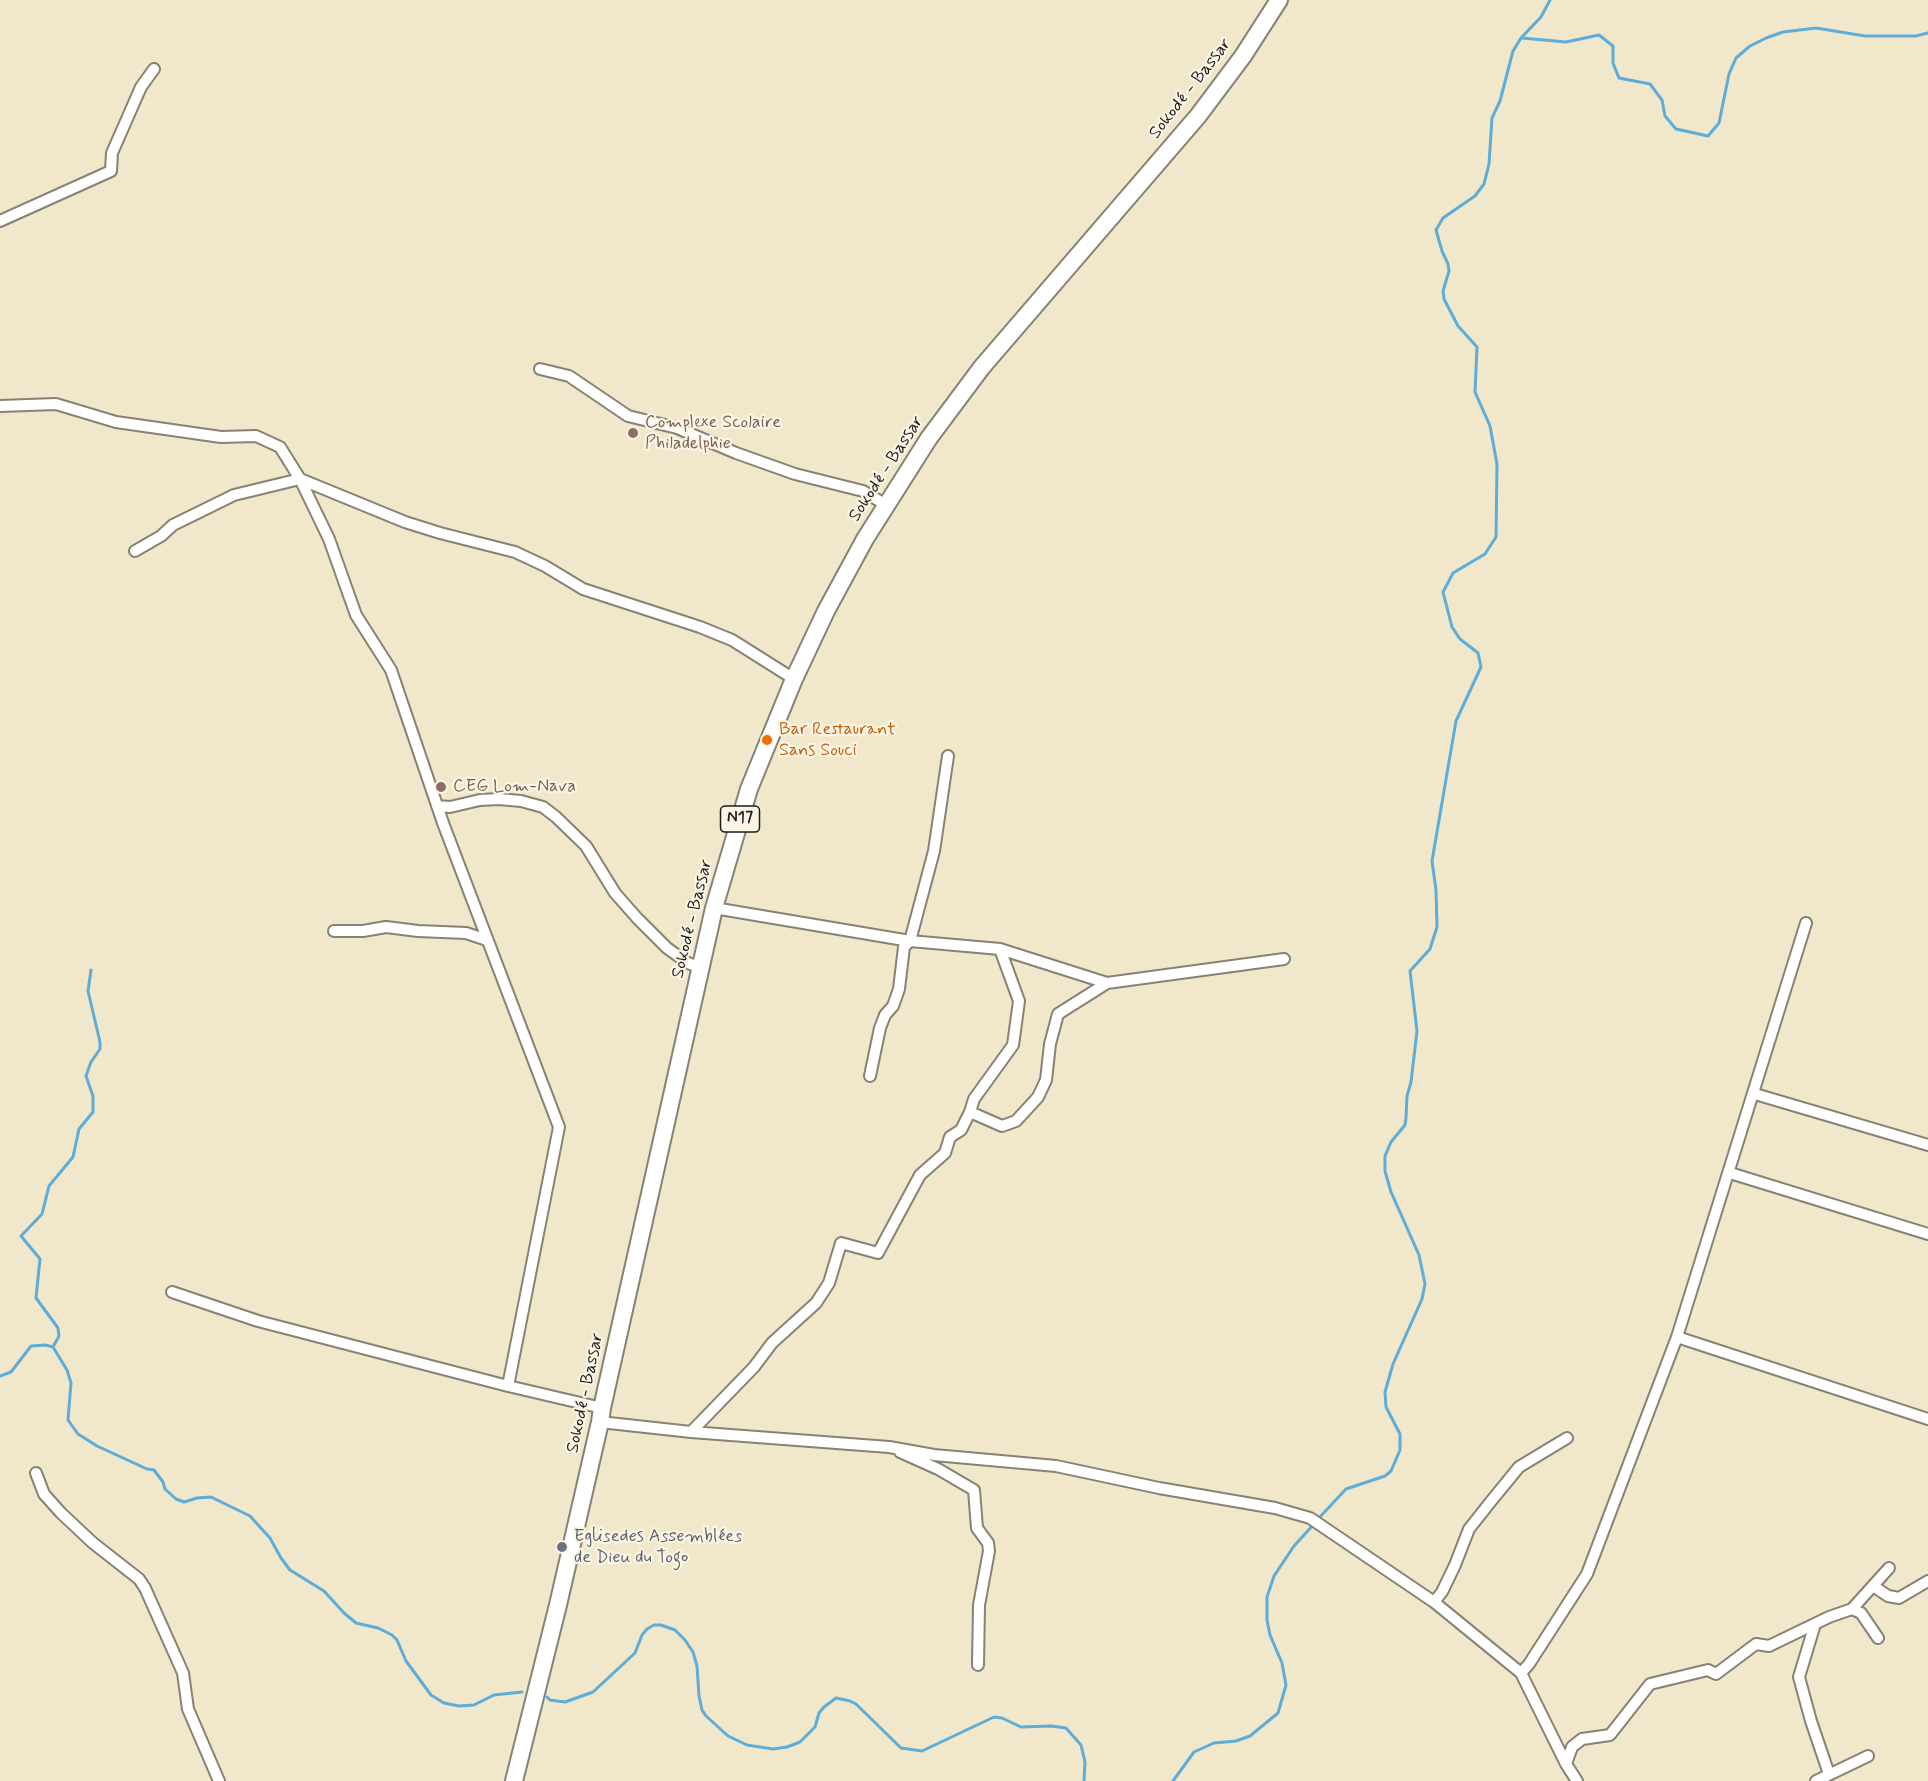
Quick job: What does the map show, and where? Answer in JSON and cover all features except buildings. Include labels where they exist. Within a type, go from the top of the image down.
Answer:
[{"type":"main road","name":"Sokodé - Bassar","points":[[514,1781],[558,1605],[714,908],[749,789],[794,678],[826,611],[865,539],[928,438],[969,384],[1198,116],[1243,56],[1279,0]]},
{"type":"street","points":[[0,221],[111,171],[112,153],[141,87],[154,69]]},
{"type":"street","points":[[540,369],[569,376],[628,416],[677,428],[736,453],[795,474],[863,491],[886,505]]},
{"type":"street","points":[[0,406],[56,404],[117,422],[221,437],[256,436],[280,447],[300,479],[329,539],[356,615],[391,670],[437,806],[559,1127],[508,1386]]},
{"type":"street","points":[[135,551],[161,536],[172,525],[234,495],[300,479],[405,522],[515,552],[545,566],[584,589],[700,627],[732,640],[794,678]]},
{"type":"street","points":[[870,1076],[880,1028],[885,1015],[893,1006],[902,972],[904,947],[910,941],[934,851],[948,756]]},
{"type":"street","points":[[437,806],[450,807],[480,800],[499,799],[521,801],[543,807],[586,846],[615,893],[637,918],[667,948],[688,963],[701,968]]},
{"type":"street","points":[[714,908],[910,941],[1000,950],[1107,983]]},
{"type":"street","points":[[1521,1673],[1587,1574],[1677,1337],[1755,1094],[1806,923]]},
{"type":"street","points":[[334,931],[363,931],[386,927],[466,933],[487,940]]},
{"type":"street","points":[[691,1432],[754,1367],[772,1343],[816,1303],[829,1283],[841,1244],[878,1253],[920,1175],[945,1154],[950,1137],[961,1130],[974,1099],[1013,1045],[1019,1001],[1000,950]]},
{"type":"street","points":[[970,1112],[1002,1126],[1016,1121],[1038,1097],[1046,1080],[1050,1044],[1058,1014],[1107,983],[1284,959]]},
{"type":"street","points":[[1755,1094],[1928,1145]]},
{"type":"street","points":[[1730,1173],[1928,1234]]},
{"type":"street","points":[[172,1292],[258,1321],[508,1386],[601,1415],[691,1432],[891,1448],[934,1455],[1056,1466],[1159,1488],[1275,1508],[1310,1518],[1434,1602],[1521,1673],[1566,1764],[1577,1781]]},
{"type":"street","points":[[1677,1337],[1928,1419]]},
{"type":"street","points":[[1434,1602],[1451,1574],[1469,1529],[1492,1500],[1519,1467],[1567,1438]]},
{"type":"street","points":[[891,1448],[938,1469],[974,1490],[977,1528],[988,1543],[989,1551],[979,1605],[978,1665]]},
{"type":"street","points":[[36,1473],[44,1494],[61,1513],[93,1543],[139,1579],[145,1588],[183,1673],[188,1709],[219,1781]]},
{"type":"street","points":[[1566,1764],[1572,1747],[1581,1738],[1610,1735],[1650,1684],[1708,1670],[1716,1674],[1756,1644],[1769,1646],[1852,1609],[1889,1568]]},
{"type":"street","points":[[1873,1586],[1888,1596],[1899,1598],[1928,1581]]},
{"type":"street","points":[[1852,1609],[1861,1613],[1878,1638]]},
{"type":"street","points":[[1815,1624],[1799,1677],[1829,1774]]},
{"type":"street","points":[[1816,1781],[1868,1756]]},
{"type":"waterway","points":[[1318,1519],[1346,1489],[1385,1476],[1391,1471],[1400,1450],[1400,1434],[1386,1407],[1385,1392],[1393,1364],[1422,1299],[1425,1284],[1419,1255],[1391,1192],[1385,1171],[1385,1156],[1391,1142],[1405,1125],[1417,1031],[1410,971],[1430,949],[1437,927],[1432,861],[1456,721],[1481,667],[1478,653],[1460,639],[1452,627],[1443,592],[1453,573],[1485,554],[1496,537],[1497,464],[1490,426],[1475,392],[1477,347],[1458,326],[1444,299],[1443,291],[1449,271],[1436,230],[1443,218],[1475,196],[1484,184],[1489,164],[1492,118],[1500,101],[1513,51],[1521,38],[1541,17],[1550,0]]},
{"type":"waterway","points":[[1522,38],[1566,42],[1599,35],[1613,46],[1613,63],[1619,78],[1650,84],[1662,100],[1665,116],[1676,129],[1708,136],[1719,123],[1729,74],[1736,58],[1750,46],[1766,38],[1783,32],[1816,28],[1865,36],[1916,36],[1928,33]]},
{"type":"waterway","points":[[53,1347],[59,1336],[58,1328],[36,1298],[40,1259],[21,1236],[42,1214],[49,1186],[73,1157],[79,1129],[93,1112],[93,1096],[86,1076],[91,1062],[100,1049],[100,1042],[88,991],[91,970]]},
{"type":"waterway","points":[[0,1376],[11,1372],[31,1346],[53,1347],[67,1370],[71,1383],[68,1420],[78,1434],[97,1446],[154,1470],[165,1489],[176,1499],[184,1502],[211,1497],[250,1516],[270,1538],[290,1570],[324,1591],[356,1623],[378,1628],[392,1635],[397,1640],[406,1661],[431,1695],[444,1703],[459,1706],[474,1705],[494,1695],[522,1692]]},
{"type":"waterway","points":[[1173,1781],[1194,1752],[1214,1743],[1236,1741],[1250,1736],[1278,1713],[1286,1685],[1282,1663],[1270,1635],[1267,1620],[1267,1597],[1274,1576],[1294,1546],[1314,1524]]},
{"type":"waterway","points":[[547,1697],[550,1700],[565,1702],[593,1692],[635,1653],[647,1629],[654,1625],[661,1625],[675,1630],[693,1652],[697,1666],[699,1696],[706,1716],[728,1736],[747,1745],[773,1749],[800,1742],[815,1727],[819,1713],[836,1698],[856,1704],[901,1748],[922,1751],[994,1717],[1002,1718],[1021,1727],[1066,1728],[1081,1745],[1085,1762],[1084,1781]]},
{"type":"place","name":"Complexe Scolaire Philadelphie","points":[[633,433]]},
{"type":"place","name":"Bar Restaurant Sans Souci","points":[[767,740]]},
{"type":"place","name":"CEG Lom-Nava","points":[[441,787]]},
{"type":"place","name":"Eglisedes Assemblées de Dieu du Togo","points":[[562,1547]]}]
